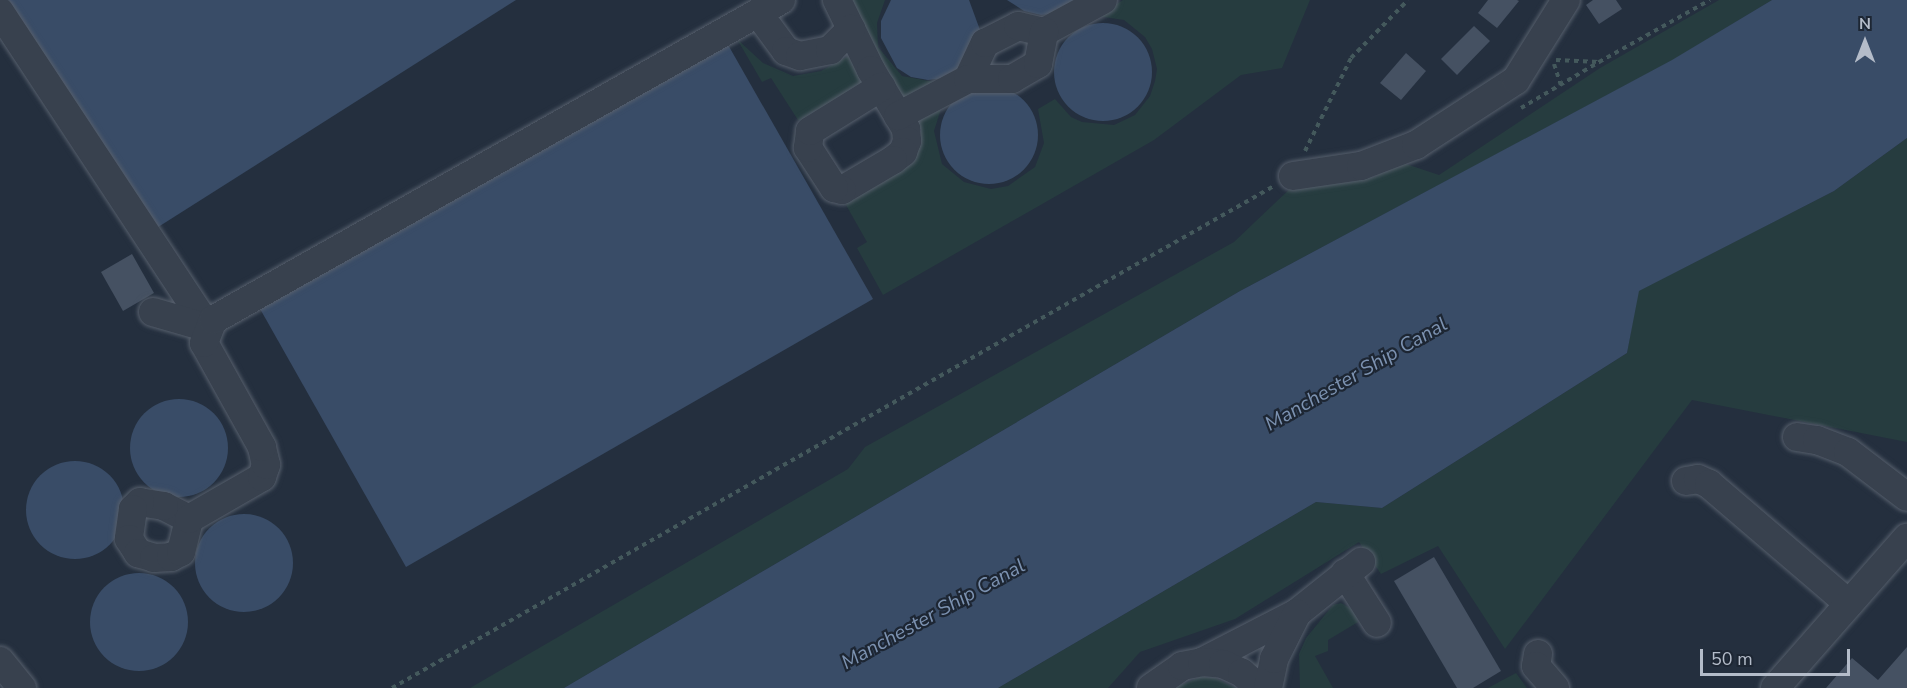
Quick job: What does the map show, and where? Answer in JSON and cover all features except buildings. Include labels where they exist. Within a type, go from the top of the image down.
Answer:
[{"type":"street","points":[[837,0],[881,87],[906,129],[903,152],[842,190],[827,182],[808,148],[810,131],[881,87]]},
{"type":"street","points":[[968,79],[985,43],[1018,26],[1044,32],[1102,0]]},
{"type":"street","points":[[1293,176],[1361,166],[1416,145],[1516,80],[1566,0]]},
{"type":"street","points":[[189,519],[262,477],[266,465],[262,447],[210,357],[204,342],[213,320],[770,6],[786,51],[800,56],[830,50],[851,29]]},
{"type":"street","points":[[0,12],[208,328]]},
{"type":"street","points":[[898,116],[968,79],[1012,79],[1038,64],[1044,32]]},
{"type":"street","points":[[153,312],[208,328]]},
{"type":"street","points":[[1797,437],[1817,440],[1848,452],[1907,497]]},
{"type":"street","points":[[1686,482],[1698,479],[1709,484],[1849,604]]},
{"type":"street","points":[[1776,688],[1907,538]]},
{"type":"street","points":[[1151,688],[1182,666],[1202,662],[1297,613],[1353,567],[1377,623]]},
{"type":"street","points":[[1268,688],[1274,659],[1297,613]]},
{"type":"street","points":[[1538,654],[1536,666],[1555,688]]},
{"type":"street","points":[[0,661],[22,688]]},
{"type":"street","points":[[1202,662],[1223,664],[1242,673],[1259,688]]},
{"type":"path","points":[[392,688],[1293,176],[1351,58],[1408,0]]},
{"type":"path","points":[[1561,85],[1553,60],[1599,62],[1710,0]]},
{"type":"green space","points":[[850,0],[885,0],[877,23],[878,47],[902,76],[935,82],[918,99],[900,98]]},
{"type":"green space","points":[[1123,0],[1310,0],[1282,68],[1241,75],[1154,140],[883,295],[857,248],[867,242],[846,205],[850,198],[917,118],[941,109],[934,131],[942,164],[964,182],[991,189],[1008,186],[1035,167],[1044,143],[1038,109],[1055,99],[1071,117],[1082,122],[1114,125],[1135,115],[1150,96],[1155,81],[1157,69],[1152,49],[1145,37],[1124,20],[1097,16]]},
{"type":"green space","points":[[1719,0],[1772,0],[1673,60],[1240,291],[564,688],[470,688],[848,469],[865,447],[1234,242],[1297,182],[1375,177],[1397,161],[1439,175],[1600,68]]},
{"type":"green space","points":[[737,39],[763,63],[793,76],[821,71],[850,55],[865,84],[803,121],[798,120],[771,78],[762,82]]},
{"type":"green space","points":[[1907,138],[1907,442],[1692,400],[1505,649],[1438,546],[1381,574],[1359,542],[1235,619],[1140,652],[1108,688],[998,688],[1316,502],[1382,508],[1627,353],[1638,291],[1834,191]]},
{"type":"green space","points":[[1341,603],[1355,611],[1358,622],[1328,640],[1328,651],[1315,656],[1333,688],[1300,688],[1299,654],[1306,638],[1333,605]]},
{"type":"green space","points":[[1516,673],[1527,688],[1488,688],[1499,682]]},
{"type":"green space","points":[[1200,677],[1215,678],[1236,688],[1174,688]]},
{"type":"water","points":[[9,0],[516,0],[155,229]]},
{"type":"water","points":[[891,0],[969,0],[980,30],[970,60],[945,78],[928,80],[911,77],[897,68],[881,38],[881,21]]},
{"type":"water","points":[[1007,0],[1078,0],[1058,13],[1041,15],[1024,11]]},
{"type":"water","name":"Manchester Ship Canal","points":[[1772,0],[1907,0],[1907,138],[1834,191],[1639,291],[1627,353],[1382,508],[1316,502],[998,688],[564,688],[1240,291],[1672,60]]},
{"type":"water","points":[[1103,23],[1122,26],[1138,37],[1149,53],[1152,72],[1149,91],[1138,107],[1122,118],[1103,121],[1084,118],[1068,107],[1057,91],[1054,72],[1057,53],[1068,37],[1084,26]]},
{"type":"water","points":[[727,43],[873,299],[406,567],[259,307]]},
{"type":"water","points":[[989,86],[1008,90],[1024,100],[1034,116],[1038,135],[1034,154],[1024,170],[1008,180],[989,184],[970,180],[954,170],[944,154],[940,135],[944,116],[954,100],[970,90]]},
{"type":"water","points":[[179,399],[198,402],[214,413],[225,429],[228,448],[225,467],[214,483],[198,494],[179,497],[160,494],[144,483],[133,467],[130,448],[133,429],[144,413],[160,402]]},
{"type":"water","points":[[75,461],[94,465],[110,475],[120,491],[124,510],[120,529],[110,545],[94,555],[75,559],[56,555],[40,545],[30,529],[26,510],[30,491],[40,475],[56,465]]},
{"type":"water","points":[[244,514],[263,517],[279,528],[290,544],[293,563],[290,582],[279,598],[263,609],[244,612],[225,609],[209,598],[198,582],[195,563],[198,544],[209,528],[225,517]]},
{"type":"water","points":[[139,573],[158,576],[174,587],[185,603],[188,622],[185,641],[174,657],[158,668],[139,671],[120,668],[104,657],[93,641],[90,622],[93,603],[104,587],[120,576]]}]
